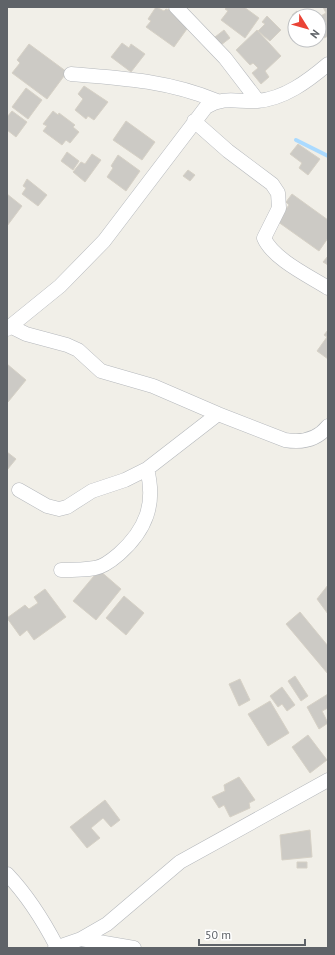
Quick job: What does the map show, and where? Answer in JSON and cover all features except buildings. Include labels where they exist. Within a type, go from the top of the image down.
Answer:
[{"type":"street","points":[[176,7],[226,58],[258,101]]},
{"type":"street","points":[[71,74],[145,81],[191,90],[217,101],[258,101],[293,90],[312,78],[328,64]]},
{"type":"street","points":[[9,328],[60,286],[104,241],[146,188],[194,121],[206,107],[217,101]]},
{"type":"street","points":[[194,121],[228,151],[272,184],[278,194],[280,202],[279,208],[264,238],[267,245],[282,258],[328,288]]},
{"type":"street","points":[[9,328],[67,345],[78,350],[101,371],[152,386],[285,440],[296,442],[316,437],[328,426]]},
{"type":"street","points":[[19,490],[47,506],[59,509],[67,507],[92,492],[125,480],[147,469],[218,414]]},
{"type":"street","points":[[61,570],[96,568],[112,560],[128,546],[145,523],[147,515],[151,486],[147,469]]},
{"type":"street","points":[[7,874],[21,889],[42,917],[56,948],[81,939],[107,924],[180,862],[246,827],[319,783],[328,780]]},
{"type":"street","points":[[81,939],[134,948]]},
{"type":"waterway","points":[[296,140],[328,156]]}]
